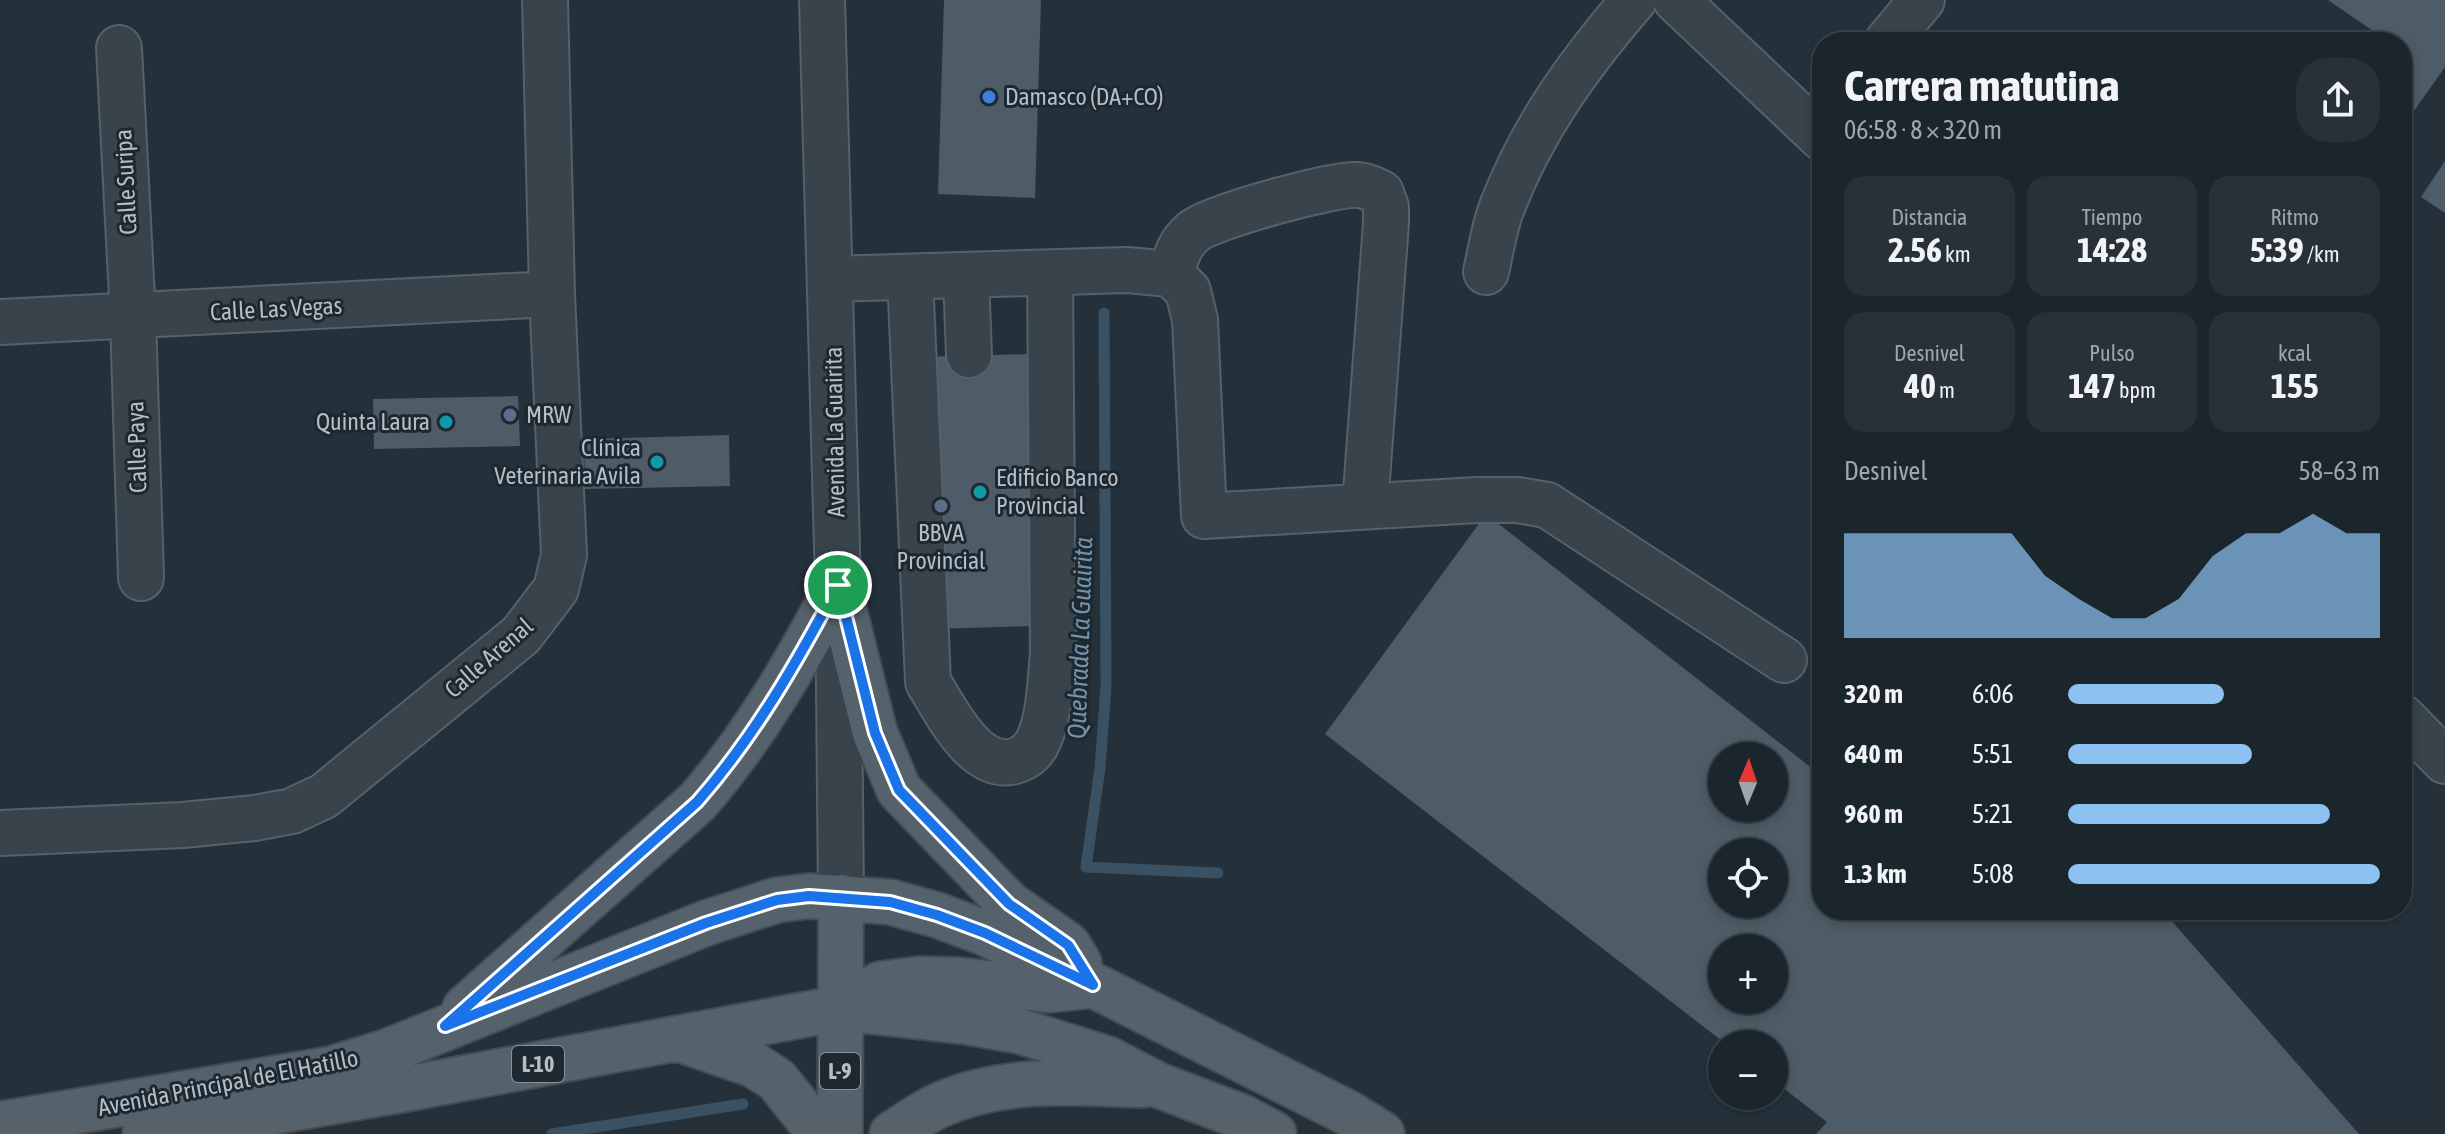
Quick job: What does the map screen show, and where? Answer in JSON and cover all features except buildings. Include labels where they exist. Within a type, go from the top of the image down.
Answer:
[{"type":"main road","points":[[838,585],[875,733],[899,790],[1009,904],[1068,945],[1093,985],[1049,990],[960,980],[919,979],[880,984],[840,1008]]},
{"type":"main road","points":[[445,1026],[697,802],[724,771],[778,694],[838,585]]},
{"type":"main road","name":"Avenida Principal de El Hatillo","points":[[0,1124],[331,1069],[386,1052],[706,923],[777,900],[809,896],[890,902],[985,933],[1348,1113],[1382,1134]]},
{"type":"main road","name":"Avenida La Guairita","points":[[840,1008],[841,897]]},
{"type":"main road","name":"Avenida Principal de El Hatillo","points":[[145,1134],[840,1008],[1019,1031],[1108,1059],[1158,1085],[1242,1117],[1274,1134]]},
{"type":"main road","name":"L-9","points":[[840,1008],[840,1134]]},
{"type":"main road","name":"L-9","points":[[677,1039],[754,1065],[777,1080],[820,1134]]},
{"type":"main road","points":[[777,1080],[782,1107],[781,1134]]},
{"type":"main road","name":"L-10","points":[[892,1134],[940,1105],[981,1091],[1042,1082],[1158,1085]]},
{"type":"street","name":"Calle Arenal","points":[[0,833],[183,825],[292,811],[324,796],[521,635],[556,589],[564,555],[552,294],[545,0]]},
{"type":"street","name":"Avenida La Guairita","points":[[822,0],[838,585],[841,897]]},
{"type":"street","points":[[1486,272],[1501,209],[1533,138],[1587,54],[1634,0]]},
{"type":"street","points":[[1676,0],[1812,125]]},
{"type":"street","points":[[1895,32],[1922,0]]},
{"type":"street","name":"Calle Suripa","points":[[119,48],[133,317]]},
{"type":"street","points":[[1171,274],[1178,249],[1195,230],[1219,219],[1275,202],[1355,184],[1381,193],[1386,207],[1386,223],[1365,506]]},
{"type":"street","points":[[831,279],[1144,270],[1171,274],[1188,291],[1195,320],[1204,516],[1517,500],[1547,505],[1784,660]]},
{"type":"street","points":[[910,277],[928,682],[975,751],[991,760],[1008,764],[1028,756],[1039,740],[1047,709],[1053,654],[1050,273]]},
{"type":"street","points":[[966,276],[969,355]]},
{"type":"street","name":"Calle Las Vegas","points":[[0,322],[552,294]]},
{"type":"street","name":"Calle Paya","points":[[133,317],[141,578]]},
{"type":"street","points":[[2412,727],[2445,761]]},
{"type":"waterway","name":"Quebrada La Guairita","points":[[1104,313],[1106,686],[1100,768],[1086,867],[1218,873]]},
{"type":"waterway","name":"Quebrada La Guairita","points":[[552,1134],[743,1104]]},
{"type":"place","name":"Damasco (DA+CO)","points":[[989,97]]},
{"type":"place","name":"MRW","points":[[510,415]]},
{"type":"place","name":"Quinta Laura","points":[[446,422]]},
{"type":"place","name":"Clínica Veterinaria Avila","points":[[657,462]]},
{"type":"place","name":"Edificio Banco Provincial","points":[[980,492]]},
{"type":"place","name":"BBVA Provincial","points":[[941,506]]},
{"type":"route","points":[[838,585],[875,733],[899,790],[1009,904],[1068,945],[1093,985],[985,933],[937,915],[890,902],[809,896],[777,900],[706,923],[445,1026],[697,802],[724,771],[778,694],[838,585]]}]
